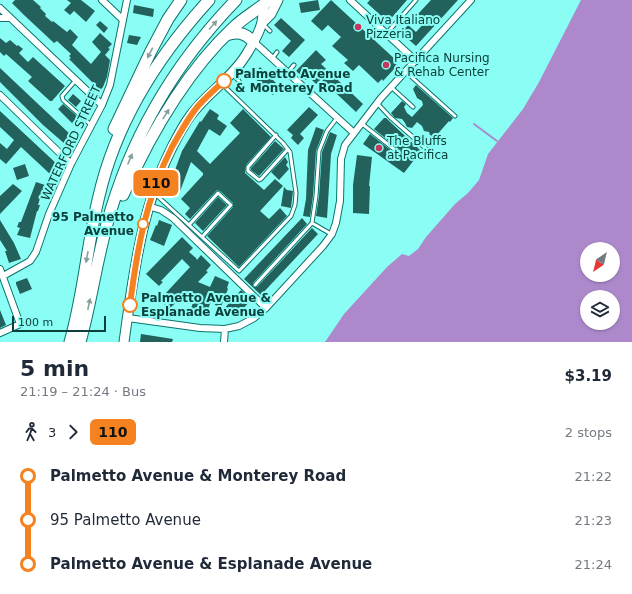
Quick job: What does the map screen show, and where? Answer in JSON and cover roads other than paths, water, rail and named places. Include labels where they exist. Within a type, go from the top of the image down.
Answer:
[{"type":"highway","points":[[168,19],[174,0]]},
{"type":"highway","points":[[112,151],[113,130],[117,120],[168,19],[181,0]]},
{"type":"highway","points":[[70,342],[98,198],[112,151],[124,122],[151,76],[178,37],[209,0]]},
{"type":"highway","points":[[80,342],[107,223],[135,146],[167,86],[207,32],[236,0]]},
{"type":"highway","points":[[101,250],[132,176],[160,124],[197,69],[226,36],[244,19],[267,1]]},
{"type":"highway","points":[[226,36],[235,32],[240,32],[253,42]]},
{"type":"street","points":[[102,0],[123,20]]},
{"type":"street","name":"WATERFORD STREET","points":[[3,276],[23,266],[30,261],[33,256],[71,164],[102,105],[110,85],[128,0]]},
{"type":"street","points":[[262,23],[271,14],[278,0]]},
{"type":"street","points":[[128,318],[200,328],[224,329],[239,326],[254,318],[266,308],[332,234],[336,223],[340,201],[341,158],[346,145],[377,103],[471,0]]},
{"type":"street","points":[[124,342],[139,244],[153,192],[171,150],[186,123],[198,106],[232,74],[247,54],[262,23],[267,1]]},
{"type":"street","points":[[353,1],[416,61]]},
{"type":"street","points":[[0,8],[102,105]]},
{"type":"street","points":[[0,18],[10,18]]},
{"type":"street","points":[[253,42],[354,134]]},
{"type":"street","points":[[0,96],[71,164]]},
{"type":"street","points":[[148,206],[161,210],[173,218],[266,308]]},
{"type":"street","points":[[0,269],[20,324],[0,333]]},
{"type":"street","points":[[224,329],[224,342]]},
{"type":"lane","points":[[387,33],[416,0]]},
{"type":"lane","points":[[262,23],[270,31]]},
{"type":"lane","points":[[272,58],[278,52]]},
{"type":"lane","points":[[287,73],[294,65]]},
{"type":"lane","points":[[406,72],[455,116]]},
{"type":"lane","points":[[232,74],[239,81]]},
{"type":"lane","points":[[76,80],[62,96],[63,100],[91,125]]},
{"type":"lane","points":[[153,192],[239,271],[291,216],[295,205],[296,193],[290,152],[276,135],[221,84]]},
{"type":"lane","points":[[392,87],[413,107]]},
{"type":"lane","points":[[377,103],[390,117],[431,153]]},
{"type":"lane","points":[[255,285],[312,223],[316,196],[319,151],[327,131],[337,118]]},
{"type":"lane","points":[[361,123],[400,153]]},
{"type":"lane","points":[[276,135],[248,167],[248,171],[259,180],[261,179],[288,149]]},
{"type":"lane","points":[[189,225],[218,193],[231,205],[202,237]]},
{"type":"lane","points":[[312,223],[332,234]]},
{"type":"waterway","points":[[474,124],[497,141]]},
{"type":"place","name":"Viva Italiano Pizzeria","points":[[358,27]]},
{"type":"place","name":"Pacifica Nursing & Rehab Center","points":[[386,65]]},
{"type":"place","name":"Palmetto Avenue & Monterey Road","points":[[224,81]]},
{"type":"place","name":"The Bluffs at Pacifica","points":[[379,148]]},
{"type":"place","name":"95 Palmetto Avenue","points":[[143,224]]},
{"type":"place","name":"Palmetto Avenue & Esplanade Avenue","points":[[130,305]]}]
